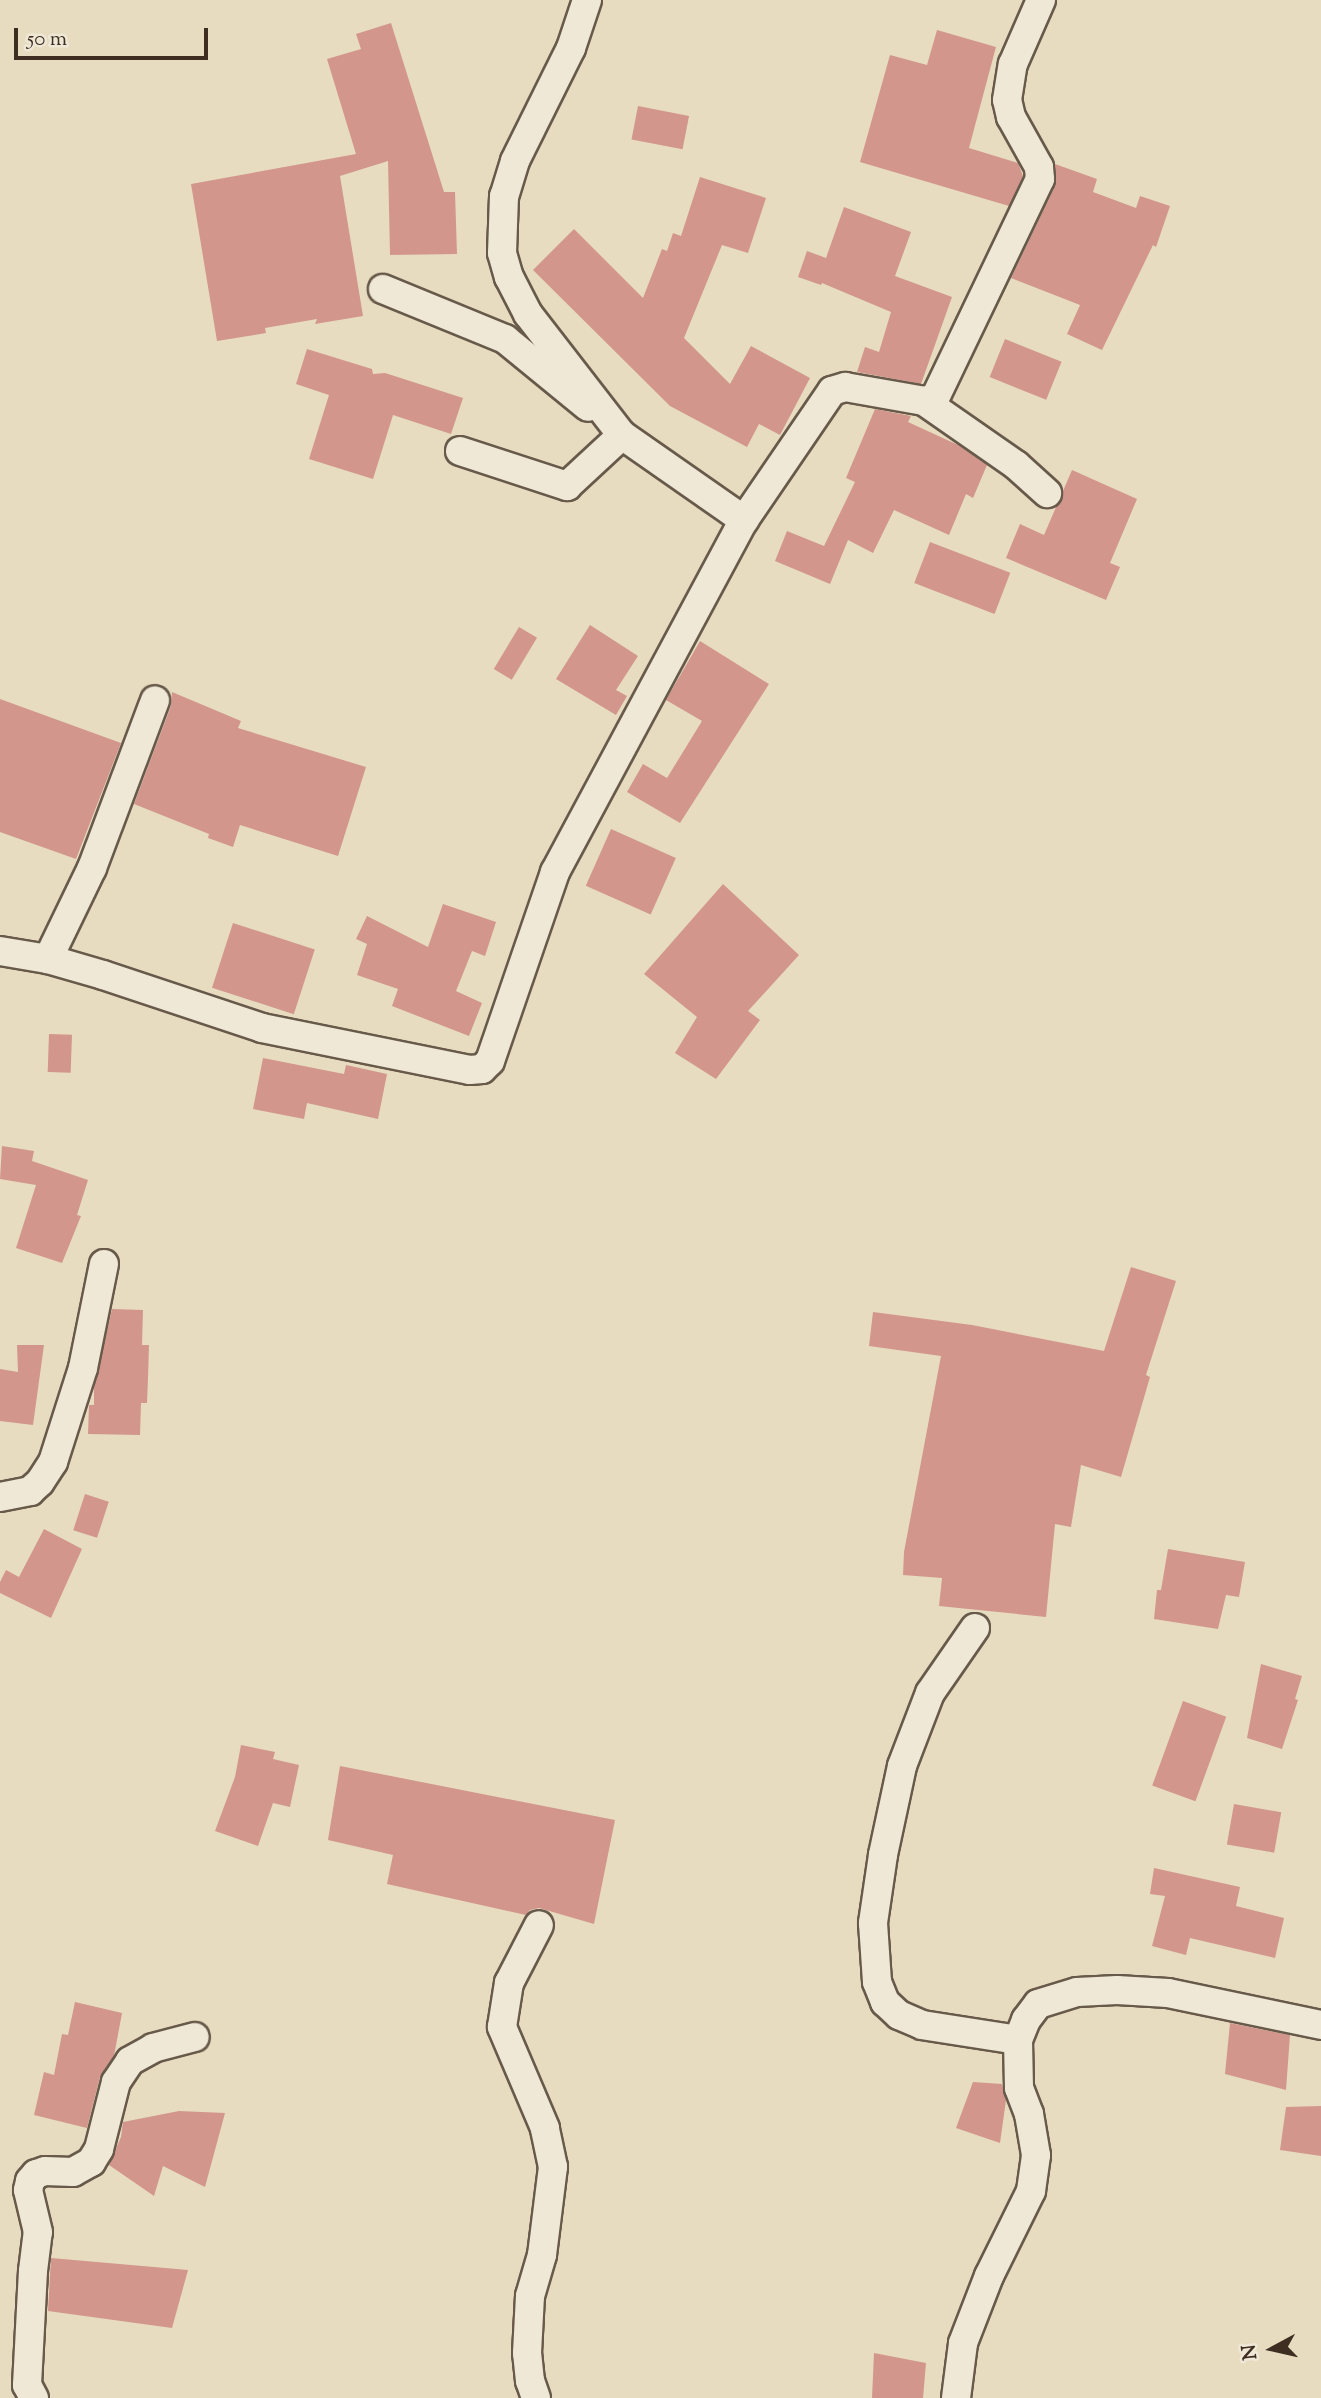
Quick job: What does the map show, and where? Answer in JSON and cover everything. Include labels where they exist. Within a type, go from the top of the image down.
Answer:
[{"type":"street","points":[[587,0],[570,48],[515,161],[504,196],[502,253],[522,305],[617,428]]},
{"type":"street","points":[[0,951],[48,959],[262,1028],[470,1070],[482,1069],[490,1061],[559,862],[744,520],[832,391],[845,387],[924,401],[936,398],[1040,179],[1039,167],[1011,117],[1007,100],[1013,64],[1041,0]]},
{"type":"street","points":[[383,289],[505,339],[617,428],[744,520]]},
{"type":"street","points":[[924,401],[1016,465],[1047,493]]},
{"type":"street","points":[[460,451],[567,486],[617,428]]},
{"type":"street","points":[[48,959],[92,869],[155,700]]},
{"type":"street","points":[[0,1497],[30,1491],[40,1482],[53,1462],[83,1368],[104,1264]]},
{"type":"street","points":[[975,1628],[930,1693],[902,1766],[883,1855],[873,1923],[877,1982],[886,2002],[899,2015],[922,2025],[1018,2040]]},
{"type":"street","points":[[537,2398],[530,2381],[527,2353],[530,2296],[542,2255],[552,2167],[545,2128],[502,2026],[509,1983],[539,1925]]},
{"type":"street","points":[[956,2398],[963,2343],[989,2276],[1031,2191],[1036,2155],[1028,2114],[1019,2088],[1018,2040],[1026,2020],[1038,2004],[1077,1992],[1117,1990],[1214,2001],[1321,2025]]},
{"type":"street","points":[[34,2398],[27,2385],[33,2271],[38,2232],[28,2190],[30,2181],[36,2174],[45,2171],[73,2172],[91,2162],[99,2148],[116,2082],[130,2061],[153,2048],[195,2037]]},
{"type":"building","points":[[391,23],[444,192],[455,192],[457,254],[390,255],[388,161],[340,176],[363,316],[315,324],[317,319],[265,328],[266,333],[217,341],[191,184],[356,154],[327,59],[361,49],[356,34]]},
{"type":"building","points":[[937,30],[996,47],[969,148],[1018,163],[1023,176],[1009,206],[860,162],[890,55],[927,65]]},
{"type":"building","points":[[638,106],[689,116],[683,149],[632,139]]},
{"type":"building","points":[[1055,164],[1097,179],[1093,192],[1136,208],[1140,196],[1170,206],[1156,247],[1153,245],[1102,350],[1067,334],[1080,305],[1011,278],[1055,186]]},
{"type":"building","points":[[700,177],[766,198],[748,253],[722,245],[684,338],[730,384],[751,346],[810,378],[780,435],[759,424],[747,447],[670,406],[533,270],[574,229],[643,298],[662,249],[667,251],[673,233],[681,236]]},
{"type":"building","points":[[844,207],[911,232],[895,276],[952,297],[921,384],[857,372],[865,347],[879,352],[891,312],[822,283],[821,285],[798,277],[807,251],[826,258]]},
{"type":"building","points":[[1005,339],[1062,362],[1046,400],[990,377]]},
{"type":"building","points":[[307,349],[372,369],[373,374],[385,373],[463,398],[451,434],[393,415],[373,479],[309,459],[329,395],[296,384]]},
{"type":"building","points":[[875,409],[911,416],[908,422],[958,445],[987,465],[973,498],[966,494],[949,535],[894,510],[873,553],[848,540],[830,584],[775,561],[787,531],[824,546],[855,482],[846,478]]},
{"type":"building","points":[[1072,470],[1137,499],[1110,563],[1120,567],[1106,600],[1006,558],[1020,524],[1044,535]]},
{"type":"building","points":[[930,542],[1010,573],[995,614],[914,583]]},
{"type":"building","points":[[590,625],[638,656],[616,690],[627,696],[616,715],[556,679]]},
{"type":"building","points":[[519,627],[537,638],[512,680],[494,669]]},
{"type":"building","points":[[700,641],[769,684],[680,823],[627,792],[643,764],[667,778],[702,721],[666,700]]},
{"type":"building","points":[[172,692],[241,721],[238,728],[366,767],[338,856],[240,825],[233,847],[208,838],[209,834],[134,804],[171,706]]},
{"type":"building","points":[[0,699],[121,743],[76,859],[0,832]]},
{"type":"building","points":[[611,829],[676,858],[651,915],[586,886]]},
{"type":"building","points":[[723,884],[799,955],[748,1011],[760,1020],[716,1079],[675,1053],[697,1017],[644,974]]},
{"type":"building","points":[[443,904],[496,922],[485,956],[472,951],[456,991],[482,1003],[469,1036],[392,1006],[398,989],[357,975],[367,944],[356,939],[367,916],[428,947]]},
{"type":"building","points":[[233,923],[315,950],[294,1014],[212,988]]},
{"type":"building","points":[[49,1034],[72,1035],[71,1073],[48,1072]]},
{"type":"building","points":[[263,1058],[344,1074],[346,1065],[387,1074],[378,1119],[307,1103],[304,1119],[253,1109]]},
{"type":"building","points":[[2,1146],[34,1151],[32,1161],[88,1180],[77,1215],[81,1216],[62,1263],[16,1248],[36,1185],[0,1179]]},
{"type":"building","points":[[1131,1267],[1176,1281],[1146,1375],[1150,1377],[1121,1477],[1081,1465],[1071,1527],[1055,1524],[1046,1617],[939,1606],[942,1578],[903,1575],[904,1552],[941,1356],[869,1346],[873,1312],[972,1325],[1104,1351]]},
{"type":"building","points":[[112,1309],[143,1310],[142,1345],[149,1345],[147,1403],[141,1403],[140,1435],[88,1434],[89,1405],[94,1405],[94,1387]]},
{"type":"building","points":[[17,1345],[44,1345],[33,1425],[0,1421],[0,1369],[18,1372]]},
{"type":"building","points":[[85,1494],[109,1502],[97,1538],[73,1530]]},
{"type":"building","points":[[44,1529],[82,1549],[51,1618],[0,1593],[0,1582],[6,1570],[19,1577]]},
{"type":"building","points":[[1168,1549],[1245,1562],[1239,1597],[1226,1595],[1218,1629],[1154,1619],[1157,1590],[1161,1590]]},
{"type":"building","points":[[1261,1664],[1302,1676],[1295,1699],[1298,1700],[1282,1749],[1247,1738]]},
{"type":"building","points":[[1183,1701],[1226,1717],[1195,1801],[1152,1786]]},
{"type":"building","points":[[241,1745],[275,1752],[273,1759],[299,1765],[290,1807],[273,1803],[258,1846],[215,1831],[235,1777]]},
{"type":"building","points":[[340,1766],[615,1820],[594,1924],[539,1908],[530,1910],[526,1915],[387,1884],[393,1855],[328,1840]]},
{"type":"building","points":[[1234,1804],[1281,1812],[1274,1853],[1227,1844]]},
{"type":"building","points":[[1154,1868],[1240,1887],[1236,1906],[1284,1918],[1275,1958],[1190,1938],[1186,1955],[1152,1946],[1165,1896],[1150,1894]]},
{"type":"building","points":[[75,2002],[122,2013],[114,2056],[100,2077],[87,2128],[34,2115],[44,2072],[54,2075],[62,2034],[68,2035]]},
{"type":"building","points":[[1230,2023],[1290,2035],[1286,2090],[1225,2074]]},
{"type":"building","points":[[973,2082],[1002,2084],[1006,2100],[1000,2143],[956,2128]]},
{"type":"building","points":[[1321,2106],[1321,2156],[1280,2150],[1286,2107]]},
{"type":"building","points":[[179,2111],[225,2113],[205,2187],[163,2166],[154,2196],[109,2165],[121,2137],[123,2122]]},
{"type":"building","points":[[51,2258],[188,2270],[172,2328],[48,2311]]},
{"type":"building","points":[[874,2353],[926,2363],[923,2398],[872,2398]]}]
